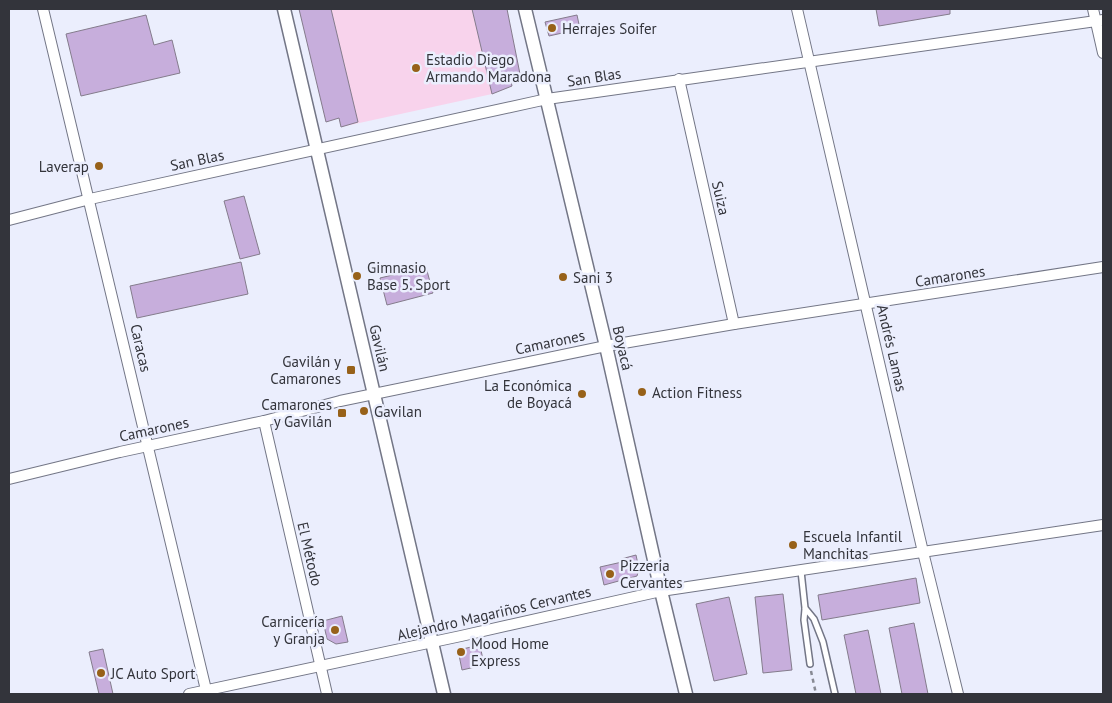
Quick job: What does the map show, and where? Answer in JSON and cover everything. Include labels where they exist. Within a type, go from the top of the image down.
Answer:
[{"type":"street","name":"Caracas","points":[[43,9],[207,692]]},
{"type":"street","name":"Gavilán","points":[[284,9],[444,694]]},
{"type":"street","name":"Boyacá","points":[[526,9],[686,694]]},
{"type":"street","name":"Andrés Lamas","points":[[797,9],[867,304],[923,552],[958,694]]},
{"type":"street","points":[[1093,9],[1099,20],[1103,53]]},
{"type":"street","name":"San Blas","points":[[9,220],[90,199],[547,100],[679,79],[1099,20]]},
{"type":"street","name":"Suiza","points":[[679,79],[734,324]]},
{"type":"street","name":"Camarones","points":[[9,479],[264,421],[340,401],[606,346],[734,324],[1103,267]]},
{"type":"street","name":"El Método","points":[[264,421],[328,694]]},
{"type":"street","name":"Alejandro Magariños Cervantes","points":[[189,694],[207,692],[661,590],[801,571],[1103,525]]},
{"type":"lane","points":[[801,571],[805,608],[804,620],[810,664]]},
{"type":"lane","points":[[805,608],[814,619],[823,642],[834,694]]},
{"type":"path","points":[[810,664],[816,694]]},
{"type":"shaded area","name":"Estadio Diego Armando Maradona","points":[[299,9],[507,9],[520,74],[510,77],[512,86],[492,94],[341,127],[339,118],[326,122]]},
{"type":"building","points":[[299,9],[331,9],[358,122],[341,127],[339,118],[326,122]]},
{"type":"building","points":[[472,9],[507,9],[520,74],[510,77],[512,86],[492,94]]},
{"type":"building","points":[[876,9],[950,9],[950,14],[879,26]]},
{"type":"building","points":[[146,15],[154,45],[172,40],[180,73],[81,96],[66,34]]},
{"type":"building","points":[[577,15],[580,29],[549,36],[545,22]]},
{"type":"building","points":[[244,196],[260,254],[240,259],[224,201]]},
{"type":"building","points":[[241,262],[248,294],[137,318],[130,286]]},
{"type":"building","points":[[426,267],[433,293],[387,305],[380,278]]},
{"type":"building","points":[[636,555],[639,569],[637,576],[604,585],[600,567],[622,562],[621,559]]},
{"type":"building","points":[[916,578],[920,603],[822,620],[818,595]]},
{"type":"building","points":[[783,594],[792,670],[763,673],[755,597]]},
{"type":"building","points":[[729,597],[747,674],[714,681],[696,604]]},
{"type":"building","name":"Carnicería y Granja","points":[[342,616],[348,642],[336,644],[327,639],[323,621]]},
{"type":"building","points":[[914,623],[928,694],[902,694],[889,628]]},
{"type":"building","points":[[868,630],[881,694],[856,694],[844,635]]},
{"type":"building","points":[[480,645],[484,665],[462,670],[458,650]]},
{"type":"building","name":"JC Auto Sport","points":[[103,649],[113,694],[99,694],[89,652]]},
{"type":"place","name":"Herrajes Soifer","points":[[552,28]]},
{"type":"place","name":"Estadio Diego Armando Maradona","points":[[416,68]]},
{"type":"place","name":"Laverap","points":[[99,166]]},
{"type":"place","name":"Gimnasio Base 5. Sport","points":[[357,276]]},
{"type":"place","name":"Sani 3","points":[[563,277]]},
{"type":"place","name":"Gavilán y Camarones","points":[[351,370]]},
{"type":"place","name":"Action Fitness","points":[[642,392]]},
{"type":"place","name":"La Económica de Boyacá","points":[[582,394]]},
{"type":"place","name":"Gavilan","points":[[364,411]]},
{"type":"place","name":"Camarones y Gavilán","points":[[342,413]]},
{"type":"place","name":"Escuela Infantil Manchitas","points":[[793,545]]},
{"type":"place","name":"Pizzeria Cervantes","points":[[610,574]]},
{"type":"place","name":"Carnicería y Granja","points":[[335,630]]},
{"type":"place","name":"Mood Home Express","points":[[461,652]]},
{"type":"place","name":"JC Auto Sport","points":[[101,673]]}]
